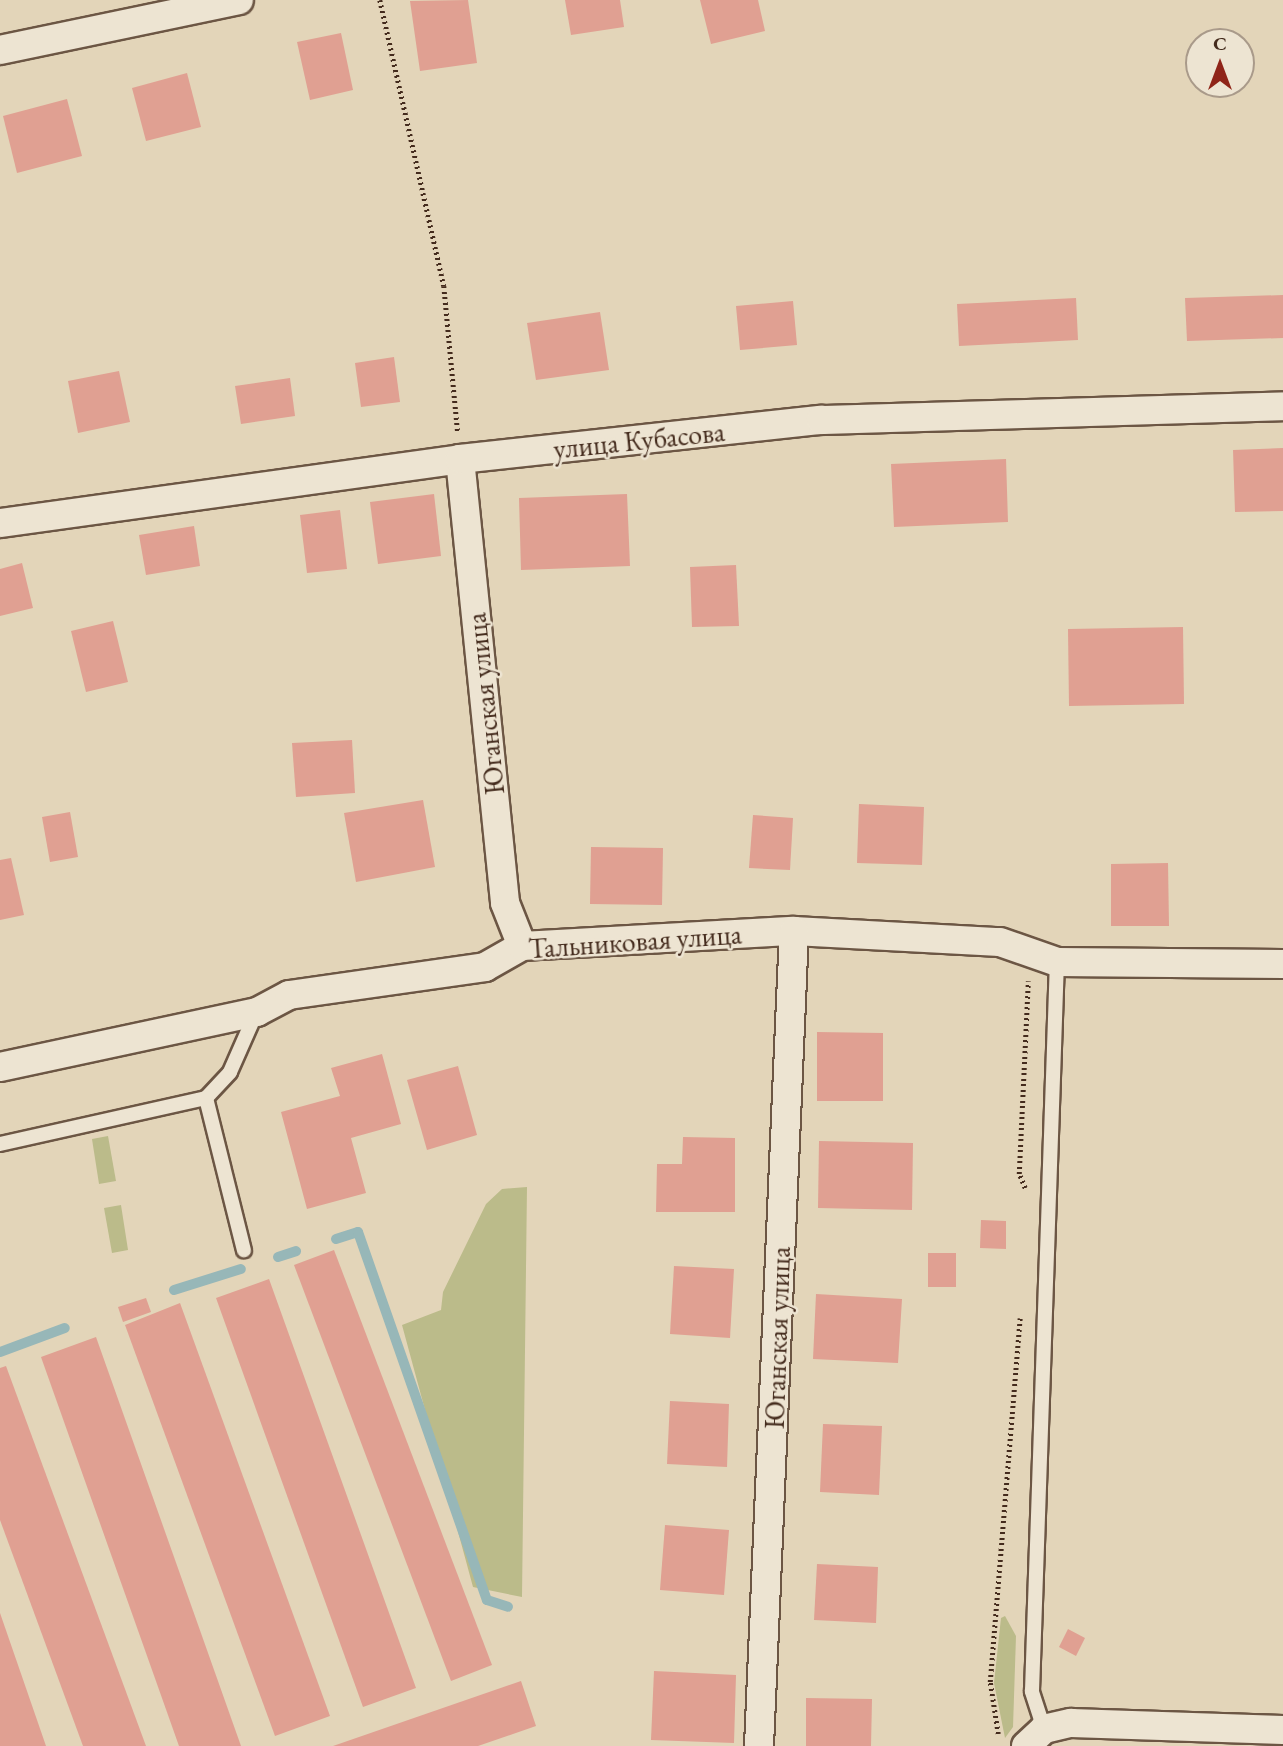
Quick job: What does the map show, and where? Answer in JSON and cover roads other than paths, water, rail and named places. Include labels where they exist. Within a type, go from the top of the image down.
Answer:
[{"type":"street","points":[[0,50],[239,0]]},
{"type":"street","name":"улица Кубасова","points":[[0,523],[460,459],[821,421],[1283,406]]},
{"type":"street","name":"Юганская улица","points":[[460,459],[505,903],[522,946]]},
{"type":"street","name":"Юганская улица","points":[[759,1746],[794,931]]},
{"type":"street","name":"Тальниковая улица","points":[[0,1066],[257,1012],[289,995],[485,967],[522,946],[794,931],[1000,942],[1057,962],[1283,964]]},
{"type":"street","points":[[1023,1740],[1071,1723],[1283,1730]]},
{"type":"lane","points":[[1023,1740],[1032,1691],[1057,962]]},
{"type":"lane","points":[[0,1144],[206,1097],[230,1072],[257,1012]]},
{"type":"lane","points":[[206,1097],[244,1250]]},
{"type":"waterway","points":[[336,1239],[358,1232],[487,1600],[508,1607]]},
{"type":"waterway","points":[[278,1257],[296,1251]]},
{"type":"waterway","points":[[174,1290],[241,1269]]},
{"type":"waterway","points":[[0,1352],[65,1328]]}]
